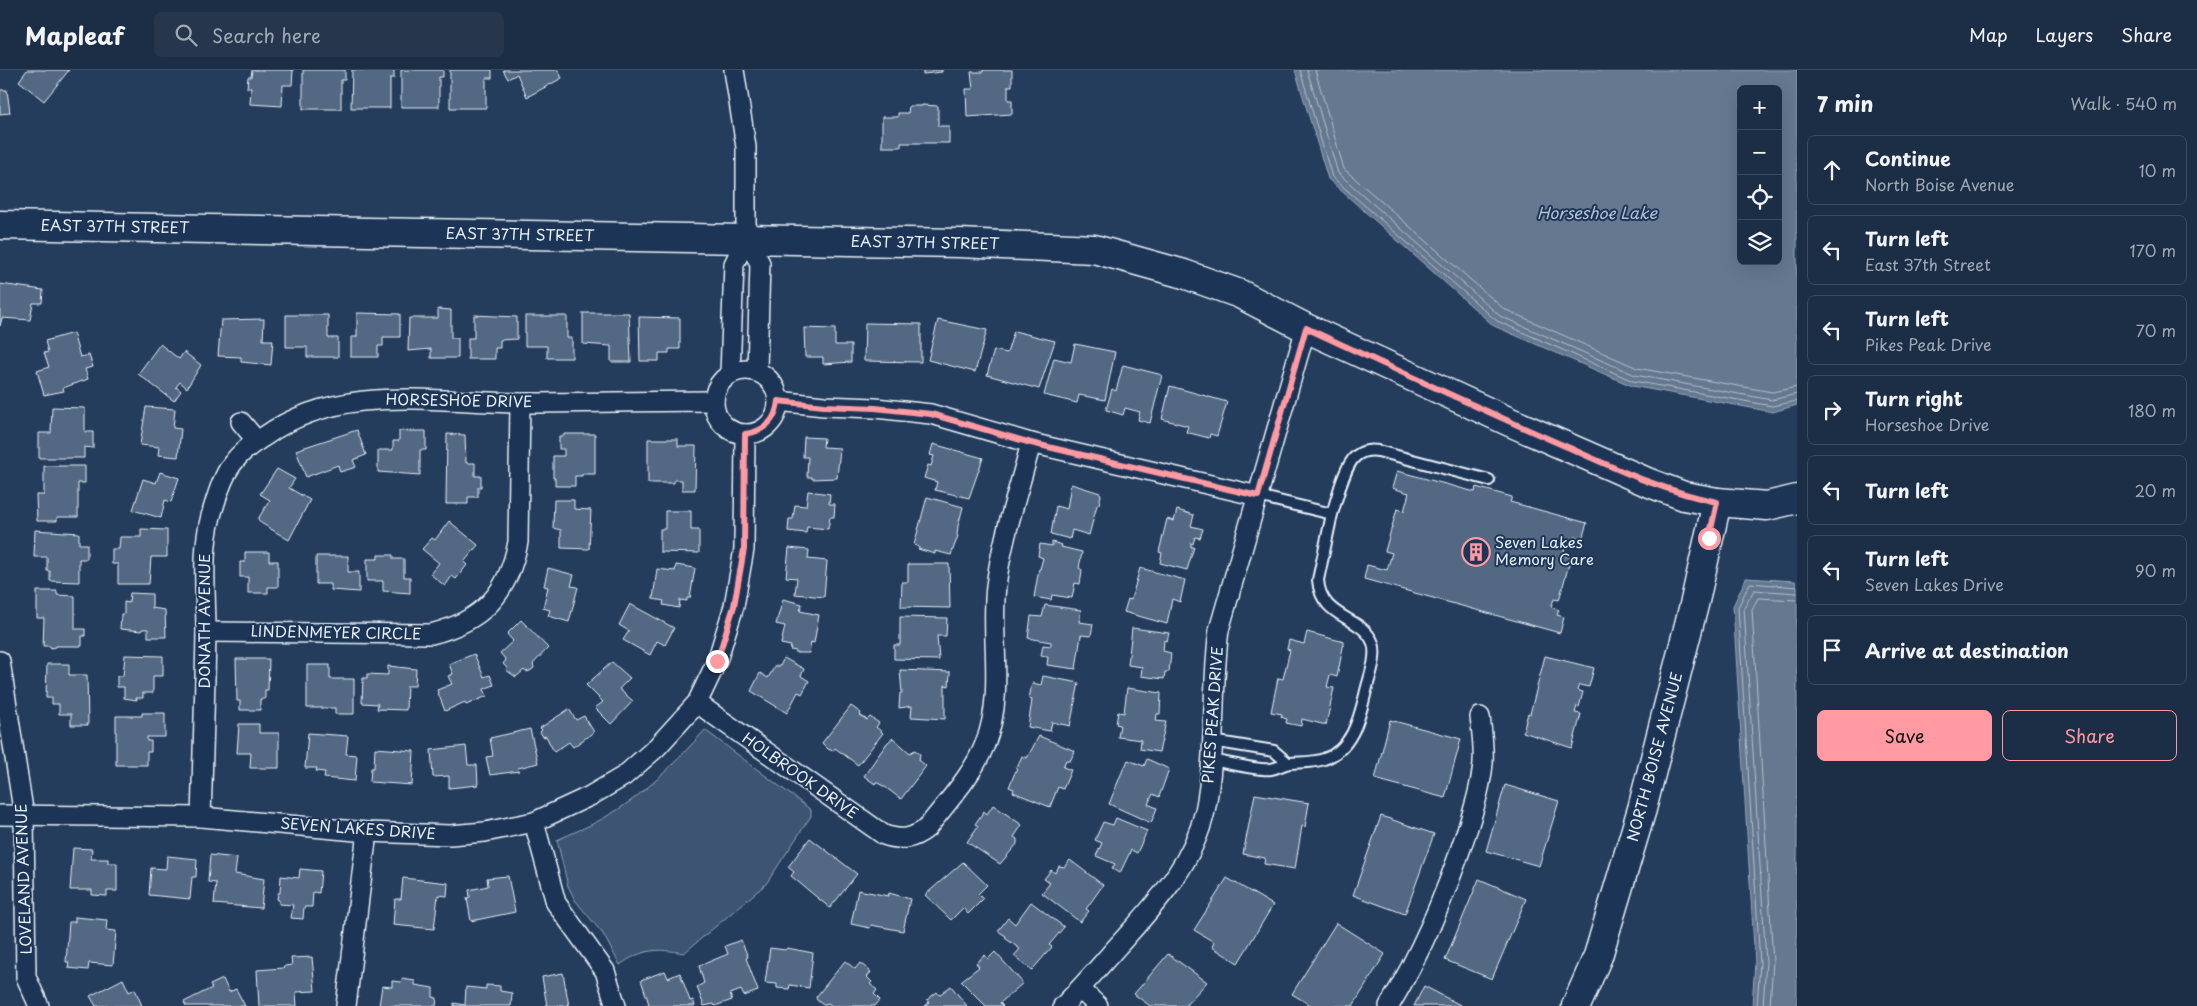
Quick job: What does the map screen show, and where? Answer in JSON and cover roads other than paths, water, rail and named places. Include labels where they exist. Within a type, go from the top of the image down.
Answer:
[{"type":"main road","name":"EAST 37TH STREET","points":[[0,225],[959,243],[1094,249],[1184,274],[1240,294],[1306,328],[1510,422],[1684,496],[1717,502],[1767,506],[1797,499]]},
{"type":"main road","name":"NORTH BOISE AVENUE","points":[[1576,1006],[1598,956],[1642,809],[1695,602],[1717,502]]},
{"type":"street","points":[[730,374],[734,264],[746,239],[746,147],[734,70]]},
{"type":"street","points":[[746,239],[760,263],[756,371]]},
{"type":"street","name":"PIKES PEAK DRIVE","points":[[1063,1006],[1158,900],[1185,863],[1196,839],[1204,812],[1211,760],[1214,666],[1219,630],[1306,328]]},
{"type":"street","points":[[746,370],[756,371],[772,383],[777,392],[777,412],[772,420],[760,430],[745,434],[736,432],[720,420],[714,401],[716,392],[720,383],[730,374],[746,370]]},
{"type":"street","name":"HORSESHOE DRIVE","points":[[258,440],[301,414],[351,401],[383,399],[520,403],[714,401]]},
{"type":"street","points":[[778,401],[931,414],[1031,443],[1258,496]]},
{"type":"street","name":"LINDENMEYER CIRCLE","points":[[206,632],[431,634],[455,628],[472,618],[501,591],[515,560],[518,542],[520,403]]},
{"type":"street","points":[[241,422],[258,440]]},
{"type":"street","name":"SEVEN LAKES DRIVE","points":[[0,815],[201,817],[367,832],[450,835],[486,832],[534,822],[590,796],[624,776],[656,748],[697,703],[717,661],[734,606],[744,549],[745,434]]},
{"type":"street","name":"DONATH AVENUE","points":[[201,817],[206,632],[205,546],[211,516],[222,483],[232,464],[258,440]]},
{"type":"street","name":"HOLBROOK DRIVE","points":[[697,703],[884,835],[897,839],[918,836],[928,828],[975,765],[992,723],[996,588],[1000,563],[1031,443]]},
{"type":"street","name":"LOVELAND AVENUE","points":[[0,662],[24,816],[26,976],[39,1006]]},
{"type":"street","points":[[1390,1006],[1415,959],[1437,910],[1474,810],[1483,761],[1480,717]]},
{"type":"street","points":[[534,822],[556,903],[605,972],[616,1006]]},
{"type":"street","points":[[346,1006],[367,832]]},
{"type":"street","points":[[1080,989],[1098,1006]]},
{"type":"lane","points":[[1211,760],[1270,769],[1288,763],[1325,759],[1348,742],[1359,719],[1374,658],[1374,649],[1372,641],[1366,633],[1324,602],[1318,590],[1318,580],[1332,514],[1350,464],[1360,453],[1370,450],[1378,451],[1489,480]]},
{"type":"lane","points":[[1258,496],[1332,514]]},
{"type":"lane","points":[[1212,741],[1274,751],[1288,763]]},
{"type":"water","name":"Horseshoe Lake","points":[[1295,70],[1797,70],[1797,405],[1773,412],[1632,386],[1494,326],[1328,179]]},
{"type":"water","points":[[1746,578],[1795,581],[1797,587],[1797,1006],[1752,1006],[1755,963],[1733,606]]},
{"type":"place","name":"Seven Lakes Memory Care","points":[[1476,552]]}]
